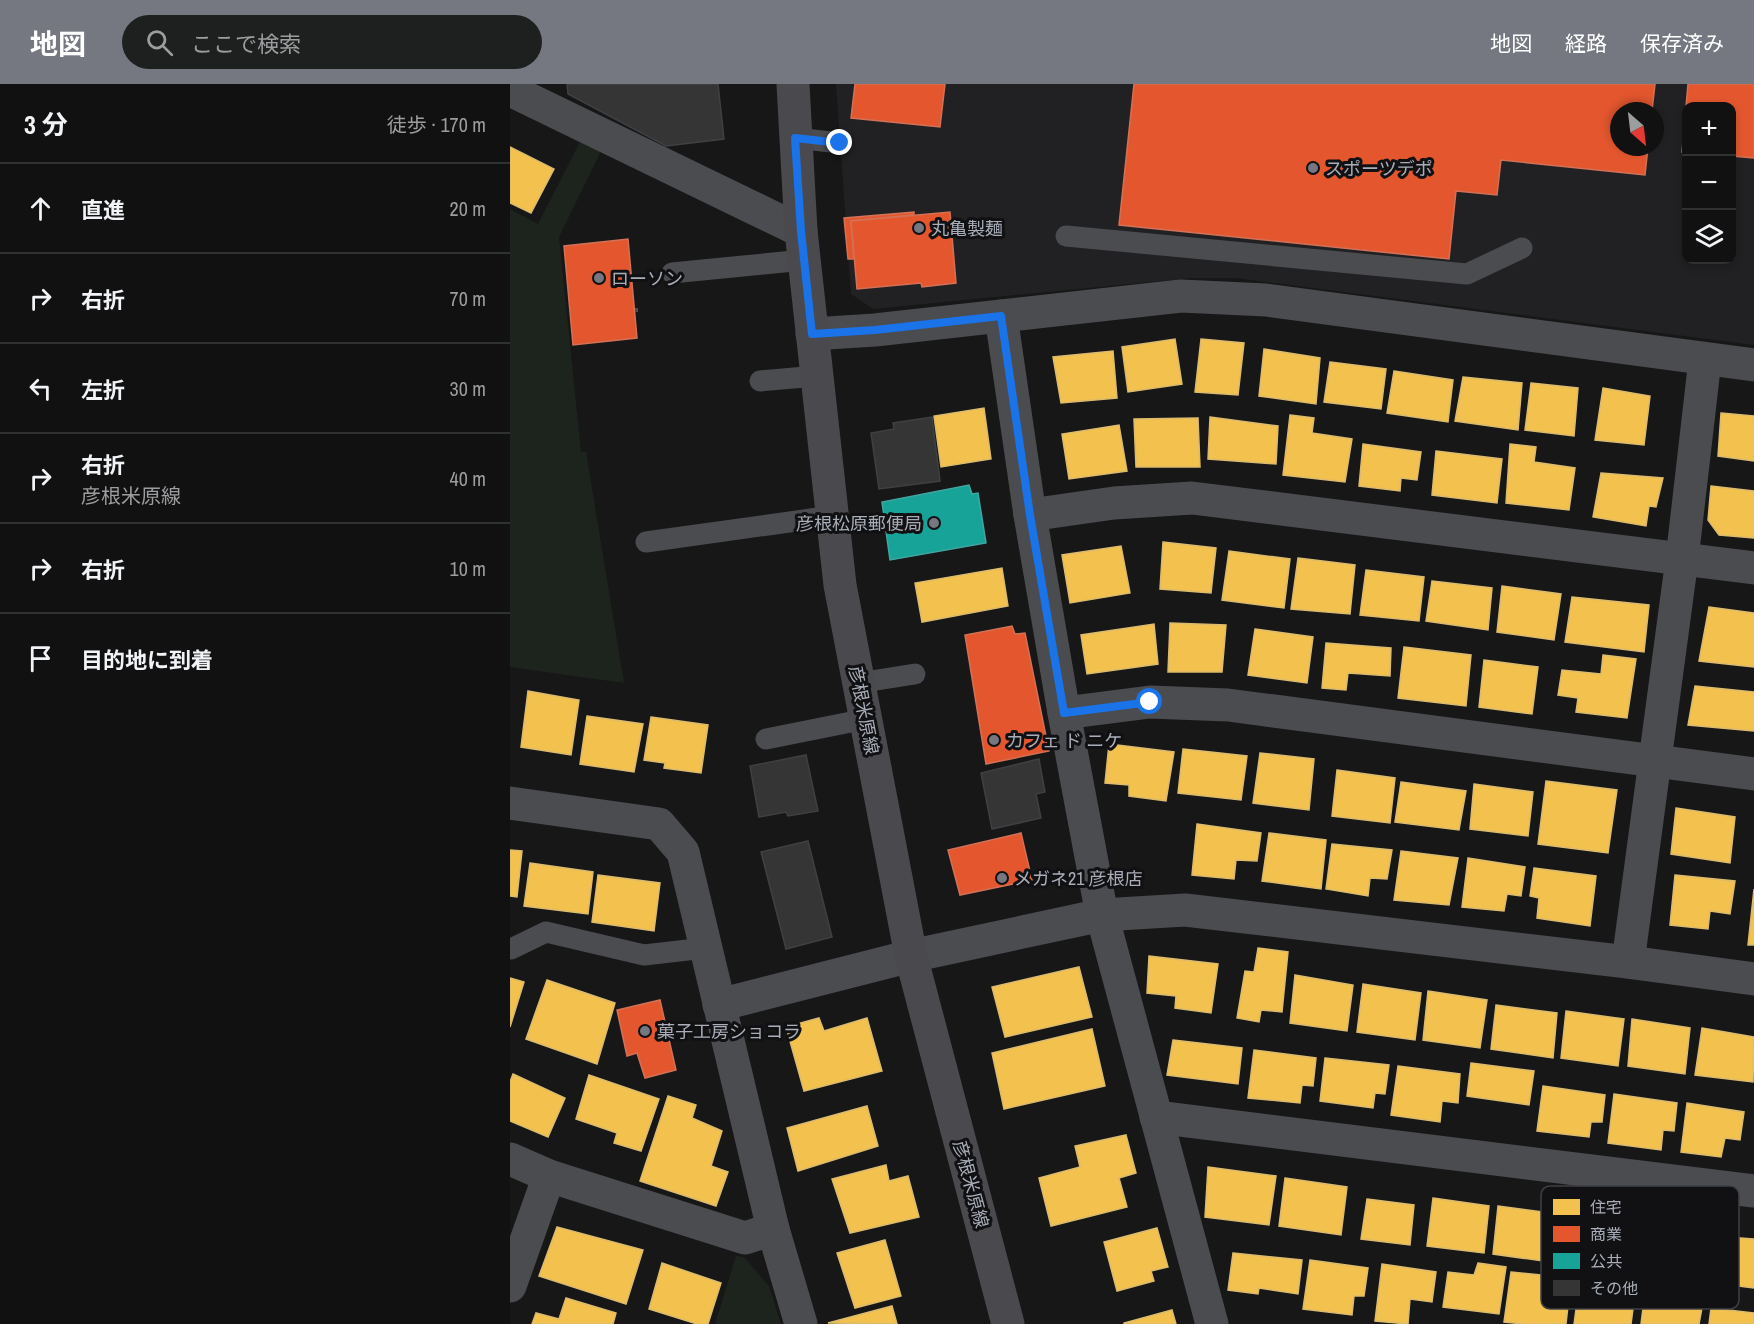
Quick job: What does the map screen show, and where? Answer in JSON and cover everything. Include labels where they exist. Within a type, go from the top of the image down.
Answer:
[{"type":"main road","name":"彦根米原線","points":[[793,84],[802,245],[840,585],[911,956],[1008,1324]]},
{"type":"street","points":[[510,90],[802,245]]},
{"type":"street","points":[[812,334],[875,330],[1181,296],[1266,300],[1754,366]]},
{"type":"street","points":[[1001,316],[1030,515],[1102,915],[1212,1324]]},
{"type":"street","points":[[1628,962],[1682,559],[1705,360]]},
{"type":"street","points":[[1030,515],[1114,503],[1192,498],[1754,568]]},
{"type":"street","points":[[1064,713],[1150,702],[1228,705],[1754,774]]},
{"type":"street","points":[[510,803],[659,825],[683,852],[773,1229],[801,1324]]},
{"type":"street","points":[[719,1005],[911,956],[1102,915],[1185,909],[1754,979]]},
{"type":"street","points":[[1156,1117],[1714,1186]]},
{"type":"street","points":[[510,1160],[549,1176],[745,1238],[773,1229]]},
{"type":"street","points":[[510,1286],[549,1176]]},
{"type":"street","points":[[1739,1189],[1754,1191]]},
{"type":"lane","points":[[795,138],[840,143]]},
{"type":"lane","points":[[1066,236],[1467,274],[1522,248]]},
{"type":"lane","points":[[672,273],[802,245]]},
{"type":"lane","points":[[760,381],[817,376]]},
{"type":"lane","points":[[646,542],[832,516]]},
{"type":"lane","points":[[858,683],[915,674]]},
{"type":"lane","points":[[766,739],[866,719]]},
{"type":"lane","points":[[511,950],[546,932],[644,955],[705,948]]},
{"type":"path","points":[[635,310],[642,309]]},
{"type":"shaded area","points":[[836,84],[1754,84],[1754,345],[1236,278],[1191,278],[873,309],[851,294]]},
{"type":"shaded area","points":[[584,134],[603,147],[559,237],[581,452],[586,452],[624,683],[510,667],[510,209],[538,224]]},
{"type":"shaded area","points":[[736,1256],[744,1257],[769,1286],[781,1324],[715,1324]]},
{"type":"building: 住宅","points":[[510,147],[554,169],[531,213],[510,203]]},
{"type":"building: 住宅","points":[[1175,339],[1182,384],[1128,392],[1122,347]]},
{"type":"building: 住宅","points":[[1201,339],[1244,343],[1238,395],[1195,392]]},
{"type":"building: 住宅","points":[[1264,349],[1320,358],[1316,404],[1259,396]]},
{"type":"building: 住宅","points":[[1113,351],[1117,398],[1061,403],[1053,357]]},
{"type":"building: 住宅","points":[[1330,362],[1386,369],[1381,409],[1324,402]]},
{"type":"building: 住宅","points":[[1394,371],[1453,380],[1448,422],[1387,413]]},
{"type":"building: 住宅","points":[[1463,377],[1522,383],[1518,430],[1455,421]]},
{"type":"building: 住宅","points":[[1531,383],[1578,388],[1574,436],[1525,430]]},
{"type":"building: 住宅","points":[[1603,388],[1650,396],[1644,445],[1595,440]]},
{"type":"building: 住宅","points":[[984,408],[991,459],[941,467],[934,416]]},
{"type":"building: 住宅","points":[[1721,413],[1754,416],[1754,461],[1718,456]]},
{"type":"building: 住宅","points":[[1290,415],[1314,418],[1312,433],[1352,439],[1345,482],[1283,475]]},
{"type":"building: 住宅","points":[[1210,417],[1278,426],[1276,464],[1208,459]]},
{"type":"building: 住宅","points":[[1198,418],[1200,467],[1136,467],[1134,419]]},
{"type":"building: 住宅","points":[[1119,425],[1127,471],[1069,479],[1062,434]]},
{"type":"building: 住宅","points":[[1363,444],[1421,452],[1417,480],[1401,478],[1400,491],[1359,486]]},
{"type":"building: 住宅","points":[[1510,444],[1536,447],[1534,462],[1575,468],[1569,510],[1506,503]]},
{"type":"building: 住宅","points":[[1436,451],[1502,459],[1497,503],[1432,495]]},
{"type":"building: 住宅","points":[[1601,473],[1663,478],[1656,507],[1649,506],[1646,526],[1593,517]]},
{"type":"building: 住宅","points":[[1711,486],[1754,491],[1754,538],[1719,535],[1708,520]]},
{"type":"building: 住宅","points":[[1163,542],[1216,548],[1211,593],[1160,589]]},
{"type":"building: 住宅","points":[[1121,546],[1130,593],[1070,603],[1062,555]]},
{"type":"building: 住宅","points":[[1229,551],[1290,559],[1284,608],[1222,600]]},
{"type":"building: 住宅","points":[[1298,558],[1355,565],[1350,614],[1291,609]]},
{"type":"building: 住宅","points":[[1002,568],[1008,606],[922,622],[915,583]]},
{"type":"building: 住宅","points":[[1366,570],[1424,577],[1419,621],[1360,615]]},
{"type":"building: 住宅","points":[[1432,581],[1492,588],[1488,630],[1426,621]]},
{"type":"building: 住宅","points":[[1502,586],[1561,594],[1554,640],[1497,632]]},
{"type":"building: 住宅","points":[[1572,597],[1649,605],[1644,652],[1565,642]]},
{"type":"building: 住宅","points":[[1709,607],[1754,613],[1754,667],[1699,661]]},
{"type":"building: 住宅","points":[[1170,623],[1226,625],[1222,672],[1168,672]]},
{"type":"building: 住宅","points":[[1154,624],[1158,664],[1087,674],[1081,635]]},
{"type":"building: 住宅","points":[[1255,629],[1313,637],[1307,683],[1248,675]]},
{"type":"building: 住宅","points":[[1326,643],[1391,648],[1390,676],[1348,673],[1346,690],[1322,688]]},
{"type":"building: 住宅","points":[[1404,647],[1471,655],[1466,706],[1398,698]]},
{"type":"building: 住宅","points":[[1603,655],[1636,659],[1627,718],[1576,712],[1578,698],[1558,695],[1562,670],[1601,674]]},
{"type":"building: 住宅","points":[[1484,660],[1538,667],[1532,714],[1479,707]]},
{"type":"building: 住宅","points":[[1695,686],[1754,692],[1754,731],[1688,725]]},
{"type":"building: 住宅","points":[[528,691],[579,700],[571,755],[521,747]]},
{"type":"building: 住宅","points":[[587,716],[643,724],[634,772],[580,764]]},
{"type":"building: 住宅","points":[[651,717],[708,725],[701,773],[664,768],[665,763],[644,760]]},
{"type":"building: 住宅","points":[[1109,744],[1174,752],[1166,801],[1129,796],[1129,785],[1105,783]]},
{"type":"building: 住宅","points":[[1183,749],[1247,756],[1241,800],[1178,793]]},
{"type":"building: 住宅","points":[[1260,753],[1314,759],[1309,810],[1253,803]]},
{"type":"building: 住宅","points":[[1337,770],[1395,778],[1390,823],[1332,816]]},
{"type":"building: 住宅","points":[[1546,781],[1617,790],[1608,853],[1538,844]]},
{"type":"building: 住宅","points":[[1401,782],[1466,791],[1459,830],[1395,822]]},
{"type":"building: 住宅","points":[[1474,784],[1533,792],[1528,836],[1470,829]]},
{"type":"building: 住宅","points":[[1676,808],[1735,817],[1730,863],[1671,854]]},
{"type":"building: 住宅","points":[[1197,824],[1261,833],[1257,861],[1236,860],[1234,879],[1192,875]]},
{"type":"building: 住宅","points":[[1269,833],[1326,840],[1321,889],[1262,881]]},
{"type":"building: 住宅","points":[[1332,844],[1392,850],[1387,879],[1370,878],[1368,896],[1326,889]]},
{"type":"building: 住宅","points":[[510,850],[522,851],[517,897],[510,896]]},
{"type":"building: 住宅","points":[[1401,851],[1458,858],[1449,905],[1394,900]]},
{"type":"building: 住宅","points":[[1468,858],[1525,867],[1521,896],[1507,894],[1504,911],[1462,907]]},
{"type":"building: 住宅","points":[[530,863],[593,872],[588,914],[524,906]]},
{"type":"building: 住宅","points":[[1534,868],[1596,876],[1590,926],[1537,918],[1539,898],[1530,896]]},
{"type":"building: 住宅","points":[[598,875],[660,883],[654,931],[592,922]]},
{"type":"building: 住宅","points":[[1675,875],[1735,881],[1730,914],[1710,911],[1708,929],[1670,925]]},
{"type":"building: 住宅","points":[[1754,889],[1754,945],[1748,945]]},
{"type":"building: 住宅","points":[[1258,948],[1288,952],[1282,1012],[1261,1010],[1259,1022],[1237,1018],[1245,971],[1254,972]]},
{"type":"building: 住宅","points":[[1149,956],[1218,964],[1211,1013],[1175,1008],[1176,996],[1147,993]]},
{"type":"building: 住宅","points":[[1079,967],[1092,1017],[1005,1037],[992,987]]},
{"type":"building: 住宅","points":[[1295,975],[1353,985],[1347,1031],[1290,1023]]},
{"type":"building: 住宅","points":[[510,978],[524,982],[510,1027]]},
{"type":"building: 住宅","points":[[547,980],[615,1003],[597,1064],[526,1039]]},
{"type":"building: 住宅","points":[[1363,984],[1421,993],[1415,1040],[1357,1032]]},
{"type":"building: 住宅","points":[[1428,991],[1487,1000],[1480,1048],[1423,1040]]},
{"type":"building: 住宅","points":[[1496,1005],[1557,1013],[1553,1058],[1491,1049]]},
{"type":"building: 住宅","points":[[1566,1011],[1624,1019],[1618,1066],[1561,1058]]},
{"type":"building: 住宅","points":[[819,1018],[824,1031],[867,1018],[882,1071],[804,1091],[786,1027]]},
{"type":"building: 住宅","points":[[1632,1019],[1690,1028],[1685,1074],[1628,1066]]},
{"type":"building: 住宅","points":[[1702,1028],[1754,1037],[1753,1082],[1695,1075]]},
{"type":"building: 住宅","points":[[1092,1029],[1105,1086],[1004,1109],[992,1053]]},
{"type":"building: 住宅","points":[[1173,1040],[1242,1048],[1238,1084],[1167,1075]]},
{"type":"building: 住宅","points":[[1254,1050],[1316,1058],[1313,1086],[1302,1085],[1300,1103],[1248,1098]]},
{"type":"building: 住宅","points":[[1325,1058],[1389,1065],[1385,1094],[1375,1093],[1373,1108],[1320,1101]]},
{"type":"building: 住宅","points":[[1471,1063],[1534,1071],[1529,1105],[1467,1096]]},
{"type":"building: 住宅","points":[[1398,1066],[1460,1074],[1458,1103],[1442,1101],[1440,1122],[1391,1115]]},
{"type":"building: 住宅","points":[[513,1074],[565,1098],[548,1137],[510,1121],[510,1082]]},
{"type":"building: 住宅","points":[[589,1075],[659,1099],[641,1151],[614,1143],[617,1133],[576,1119]]},
{"type":"building: 住宅","points":[[1543,1086],[1605,1095],[1602,1122],[1591,1122],[1589,1137],[1537,1131]]},
{"type":"building: 住宅","points":[[1614,1094],[1677,1103],[1674,1131],[1663,1130],[1661,1150],[1608,1143]]},
{"type":"building: 住宅","points":[[668,1096],[696,1105],[692,1118],[722,1131],[711,1166],[728,1172],[716,1206],[640,1181]]},
{"type":"building: 住宅","points":[[1687,1103],[1744,1112],[1740,1140],[1725,1138],[1721,1157],[1681,1152]]},
{"type":"building: 住宅","points":[[867,1106],[878,1146],[798,1171],[787,1128]]},
{"type":"building: 住宅","points":[[1126,1135],[1136,1173],[1119,1178],[1127,1207],[1051,1226],[1039,1178],[1080,1167],[1075,1146]]},
{"type":"building: 住宅","points":[[886,1165],[889,1181],[908,1176],[919,1217],[850,1233],[832,1179]]},
{"type":"building: 住宅","points":[[1208,1167],[1276,1176],[1269,1225],[1205,1217]]},
{"type":"building: 住宅","points":[[1285,1178],[1347,1187],[1341,1235],[1279,1226]]},
{"type":"building: 住宅","points":[[1433,1198],[1489,1206],[1484,1253],[1427,1246]]},
{"type":"building: 住宅","points":[[1367,1199],[1414,1205],[1410,1245],[1361,1239]]},
{"type":"building: 住宅","points":[[1498,1206],[1541,1212],[1541,1261],[1493,1254]]},
{"type":"building: 住宅","points":[[557,1227],[643,1250],[626,1304],[539,1276]]},
{"type":"building: 住宅","points":[[1157,1228],[1168,1267],[1151,1271],[1154,1281],[1117,1291],[1104,1242]]},
{"type":"building: 住宅","points":[[1739,1238],[1754,1239],[1754,1288],[1739,1286]]},
{"type":"building: 住宅","points":[[885,1240],[901,1296],[855,1308],[837,1253]]},
{"type":"building: 住宅","points":[[1233,1253],[1302,1260],[1298,1294],[1259,1288],[1258,1294],[1228,1290]]},
{"type":"building: 住宅","points":[[1310,1260],[1368,1268],[1364,1296],[1354,1296],[1352,1315],[1303,1309]]},
{"type":"building: 住宅","points":[[662,1263],[721,1283],[708,1324],[697,1324],[649,1309]]},
{"type":"building: 住宅","points":[[1478,1263],[1506,1267],[1499,1314],[1443,1307],[1448,1272],[1474,1275]]},
{"type":"building: 住宅","points":[[1382,1264],[1436,1272],[1432,1302],[1410,1299],[1408,1324],[1375,1321]]},
{"type":"building: 住宅","points":[[1511,1272],[1541,1275],[1541,1309],[1568,1309],[1566,1324],[1504,1322]]},
{"type":"building: 住宅","points":[[566,1298],[616,1313],[613,1324],[532,1324],[536,1313],[559,1319]]},
{"type":"building: 住宅","points":[[892,1306],[897,1324],[828,1323]]},
{"type":"building: 住宅","points":[[1576,1309],[1633,1309],[1631,1324],[1574,1324]]},
{"type":"building: 住宅","points":[[1643,1309],[1702,1309],[1699,1324],[1641,1324]]},
{"type":"building: 住宅","points":[[1711,1309],[1754,1313],[1754,1324],[1709,1324]]},
{"type":"building: 住宅","points":[[1172,1310],[1176,1324],[1124,1324],[1124,1323]]},
{"type":"building: 商業","points":[[855,84],[945,84],[940,127],[851,118]]},
{"type":"building: 商業","name":"スポーツデポ","points":[[1134,84],[1655,84],[1653,102],[1610,102],[1610,156],[1647,156],[1645,175],[1501,160],[1497,195],[1456,191],[1449,259],[1119,225]]},
{"type":"building: 商業","points":[[1688,84],[1754,84],[1754,158],[1736,156],[1736,102],[1686,102]]},
{"type":"building: 商業","points":[[914,212],[914,215],[851,221],[854,259],[848,259],[844,218]]},
{"type":"building: 商業","points":[[950,212],[956,283],[922,287],[921,283],[857,289],[851,221]]},
{"type":"building: 商業","name":"ローソン","points":[[628,239],[637,338],[573,345],[564,246]]},
{"type":"building: 商業","points":[[1012,626],[1015,634],[1025,633],[1049,751],[986,764],[965,635]]},
{"type":"building: 商業","points":[[1021,833],[1032,880],[960,895],[948,850]]},
{"type":"building: 商業","name":"菓子工房ショコラ","points":[[660,1000],[676,1070],[645,1078],[637,1053],[627,1056],[617,1010]]},
{"type":"building: 公共","name":"彦根松原郵便局","points":[[969,485],[972,494],[978,493],[986,543],[890,560],[882,502]]},
{"type":"building: その他","points":[[567,84],[718,84],[724,139],[666,146],[568,94]]},
{"type":"building: その他","points":[[932,417],[940,481],[879,489],[871,433],[894,429],[893,423]]},
{"type":"building: その他","points":[[806,755],[818,811],[788,816],[786,812],[759,817],[750,766]]},
{"type":"building: その他","points":[[1039,759],[1045,792],[1036,794],[1041,818],[992,829],[981,773]]},
{"type":"building: その他","points":[[808,841],[832,937],[786,949],[761,852]]},
{"type":"place","name":"スポーツデポ","points":[[1313,168]]},
{"type":"place","name":"丸亀製麺","points":[[919,228]]},
{"type":"place","name":"ローソン","points":[[599,278]]},
{"type":"place","name":"彦根松原郵便局","points":[[934,523]]},
{"type":"place","name":"カフェ ド ニケ","points":[[994,740]]},
{"type":"place","name":"メガネ21 彦根店","points":[[1002,878]]},
{"type":"place","name":"菓子工房ショコラ","points":[[645,1031]]},
{"type":"route","points":[[840,143],[795,138],[801,231],[812,334],[844,333],[1001,316],[1030,515],[1064,713],[1150,702]]}]
